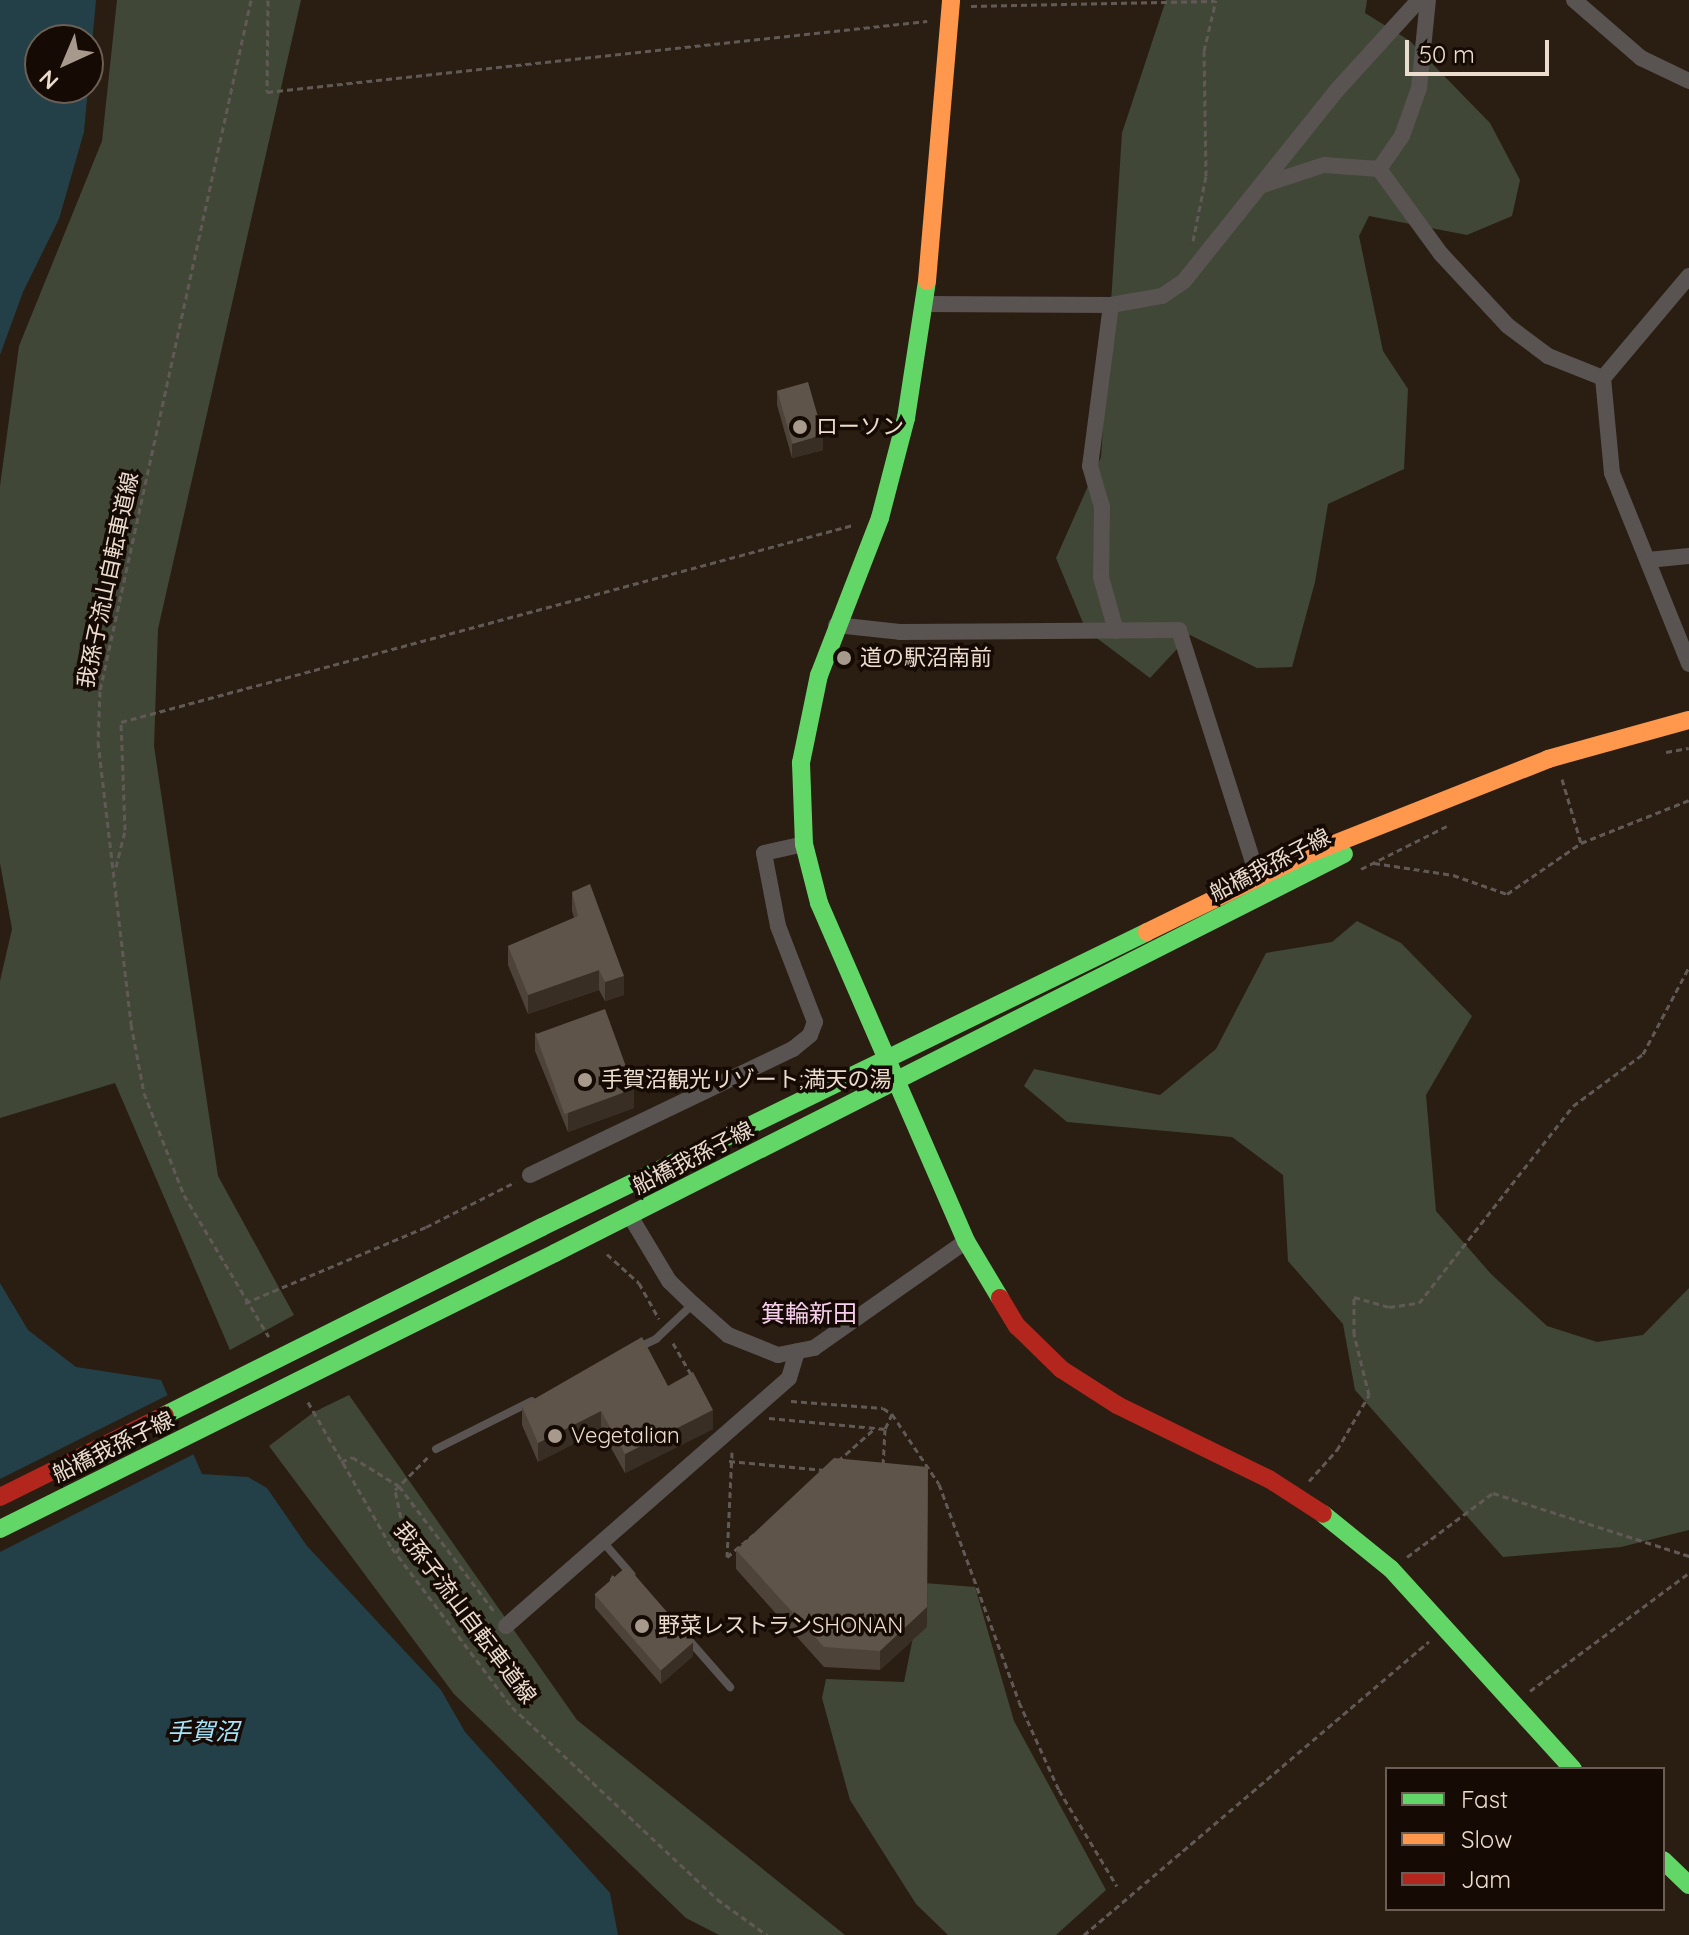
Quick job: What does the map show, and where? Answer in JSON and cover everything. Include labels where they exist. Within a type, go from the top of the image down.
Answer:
[{"type":"main road","points":[[951,8],[925,304],[906,418],[880,518],[836,625],[808,713],[801,763],[804,844],[819,903],[894,1084],[966,1241],[1017,1326],[1061,1369],[1117,1405],[1295,1496],[1391,1569],[1511,1705],[1571,1767]]},
{"type":"main road","name":"船橋我孫子線","points":[[0,1497],[883,1058],[1258,877],[1402,821],[1548,759],[1689,720]]},
{"type":"main road","name":"船橋我孫子線","points":[[0,1529],[894,1084],[1311,873],[1402,821]]},
{"type":"main road","points":[[1665,1862],[1689,1885]]},
{"type":"street","points":[[925,304],[1111,305],[1162,296],[1184,281],[1337,90],[1419,0]]},
{"type":"street","points":[[1379,169],[1402,136],[1419,88],[1428,0]]},
{"type":"street","points":[[1574,0],[1641,58],[1689,81]]},
{"type":"street","points":[[1262,186],[1324,165],[1379,169],[1441,254],[1508,326],[1548,356],[1603,378]]},
{"type":"street","points":[[1689,276],[1603,378],[1612,473],[1689,664]]},
{"type":"street","points":[[1111,305],[1090,466],[1102,507],[1101,577],[1116,631]]},
{"type":"street","points":[[1648,560],[1689,556]]},
{"type":"street","points":[[836,625],[900,632],[1179,630],[1258,877]]},
{"type":"street","points":[[530,1175],[793,1049],[810,1035],[815,1022],[778,926],[764,853],[804,844]]},
{"type":"street","points":[[630,1216],[669,1281],[728,1335],[758,1351],[814,1348],[845,1329],[885,1294],[966,1241]]},
{"type":"street","points":[[506,1626],[789,1378],[797,1351]]},
{"type":"lane","points":[[629,1352],[656,1339],[693,1304]]},
{"type":"lane","points":[[436,1449],[546,1394]]},
{"type":"lane","points":[[603,1542],[642,1586]]},
{"type":"lane","points":[[681,1631],[730,1687]]},
{"type":"path","name":"我孫子流山自転車道線","points":[[251,0],[100,691],[98,742],[116,869],[131,1024],[144,1093],[169,1164],[245,1303],[268,1335]]},
{"type":"path","points":[[268,0],[267,92],[951,8],[1216,0],[1204,51],[1206,176],[1190,251]]},
{"type":"path","points":[[116,869],[125,830],[121,722],[880,518]]},
{"type":"path","points":[[1562,779],[1581,843]]},
{"type":"path","points":[[1374,863],[1453,875],[1507,894],[1581,843],[1689,800]]},
{"type":"path","points":[[1295,1496],[1337,1450],[1369,1395],[1354,1334],[1354,1297],[1389,1307],[1419,1303],[1573,1106],[1643,1054],[1689,967]]},
{"type":"path","points":[[245,1303],[426,1227],[530,1175]]},
{"type":"path","points":[[788,1400],[883,1408],[892,1414],[939,1484],[1019,1702],[1059,1790],[1117,1886]]},
{"type":"path","points":[[778,1409],[767,1418],[885,1429]]},
{"type":"path","name":"我孫子流山自転車道線","points":[[314,1412],[396,1553],[512,1707],[717,1899],[767,1935]]},
{"type":"path","points":[[882,1473],[885,1429],[892,1414]]},
{"type":"path","points":[[816,1480],[874,1429]]},
{"type":"path","points":[[711,1447],[730,1461],[827,1470]]},
{"type":"path","points":[[733,1448],[727,1557],[760,1528]]},
{"type":"path","points":[[396,1553],[405,1537],[395,1490],[436,1449]]},
{"type":"path","points":[[341,1462],[352,1457],[399,1486],[506,1626]]},
{"type":"path","points":[[1391,1569],[1493,1493],[1689,1556]]},
{"type":"path","points":[[610,1571],[615,1575],[603,1587],[610,1595]]},
{"type":"path","points":[[1511,1705],[1689,1573]]},
{"type":"path","points":[[1084,1935],[1444,1628]]},
{"type":"green space","points":[[117,0],[301,0],[158,629],[154,746],[218,1176],[294,1315],[230,1350],[115,1083],[0,1118],[0,981],[12,929],[0,863],[0,486],[19,346],[102,141]]},
{"type":"green space","points":[[1166,0],[1367,0],[1365,13],[1410,41],[1490,123],[1520,180],[1512,216],[1467,235],[1369,216],[1359,236],[1383,351],[1408,389],[1404,469],[1328,504],[1315,582],[1292,667],[1257,668],[1190,635],[1150,678],[1086,630],[1056,558],[1101,457],[1122,133]]},
{"type":"green space","points":[[1357,921],[1401,943],[1472,1016],[1426,1095],[1436,1211],[1491,1274],[1547,1326],[1597,1342],[1643,1335],[1689,1288],[1689,1530],[1621,1547],[1503,1557],[1355,1390],[1343,1324],[1288,1261],[1283,1175],[1232,1137],[1067,1122],[1024,1086],[1034,1069],[1160,1095],[1216,1049],[1266,953],[1332,942]]},
{"type":"green space","points":[[349,1395],[577,1720],[845,1935],[719,1935],[686,1918],[454,1694],[269,1446],[314,1412]]},
{"type":"green space","points":[[924,1583],[975,1587],[1014,1721],[1106,1890],[1056,1935],[948,1935],[916,1904],[850,1800],[822,1698],[826,1679],[904,1682]]},
{"type":"water","points":[[0,0],[96,0],[94,24],[24,24],[24,104],[87,104],[84,132],[59,219],[23,292],[0,355]]},
{"type":"water","name":"手賀沼","points":[[0,1283],[28,1330],[76,1367],[161,1380],[202,1474],[248,1477],[267,1488],[307,1546],[441,1690],[465,1732],[610,1893],[618,1935],[0,1935]]},
{"type":"pier","points":[[172,1393],[198,1452],[0,1552],[0,1479]]},
{"type":"building","points":[[808,382],[823,435],[792,444],[777,391]]},
{"type":"building","points":[[590,884],[624,976],[605,982],[599,970],[528,995],[508,946],[578,916],[572,892]]},
{"type":"building","name":"手賀沼観光リゾート;満天の湯","points":[[605,1009],[634,1089],[565,1114],[535,1034]]},
{"type":"building","points":[[642,1337],[668,1386],[693,1372],[713,1410],[625,1454],[601,1411],[538,1443],[522,1406]]},
{"type":"building","points":[[834,1458],[928,1467],[927,1607],[880,1651],[824,1647],[736,1550]]},
{"type":"building","points":[[627,1566],[693,1642],[661,1670],[595,1594]]},
{"type":"traffic: fast","points":[[927,281],[906,418],[880,518],[819,675],[801,763],[804,844],[819,903],[966,1241],[1000,1298]]},
{"type":"traffic: fast","points":[[555,1253],[1344,854]]},
{"type":"traffic: fast","points":[[542,1227],[1147,932]]},
{"type":"traffic: fast","points":[[165,1415],[542,1227]]},
{"type":"traffic: fast","points":[[0,1529],[555,1253]]},
{"type":"traffic: fast","points":[[1323,1514],[1391,1569],[1571,1767]]},
{"type":"traffic: fast","points":[[1665,1862],[1689,1885]]},
{"type":"traffic: slow","points":[[927,281],[951,0]]},
{"type":"traffic: slow","points":[[1147,932],[1301,857],[1548,759],[1689,720]]},
{"type":"traffic: jam","points":[[1000,1298],[1017,1326],[1061,1369],[1117,1405],[1269,1479],[1323,1514]]},
{"type":"traffic: jam","points":[[0,1497],[165,1415]]},
{"type":"place","name":"ローソン","points":[[800,427]]},
{"type":"place","name":"道の駅沼南前","points":[[844,658]]},
{"type":"place","name":"手賀沼観光リゾート;満天の湯","points":[[585,1080]]},
{"type":"place","name":"Vegetalian","points":[[555,1436]]},
{"type":"place","name":"野菜レストランSHONAN","points":[[642,1626]]},
{"type":"district","name":"箕輪新田","points":[[809,1314]]}]
